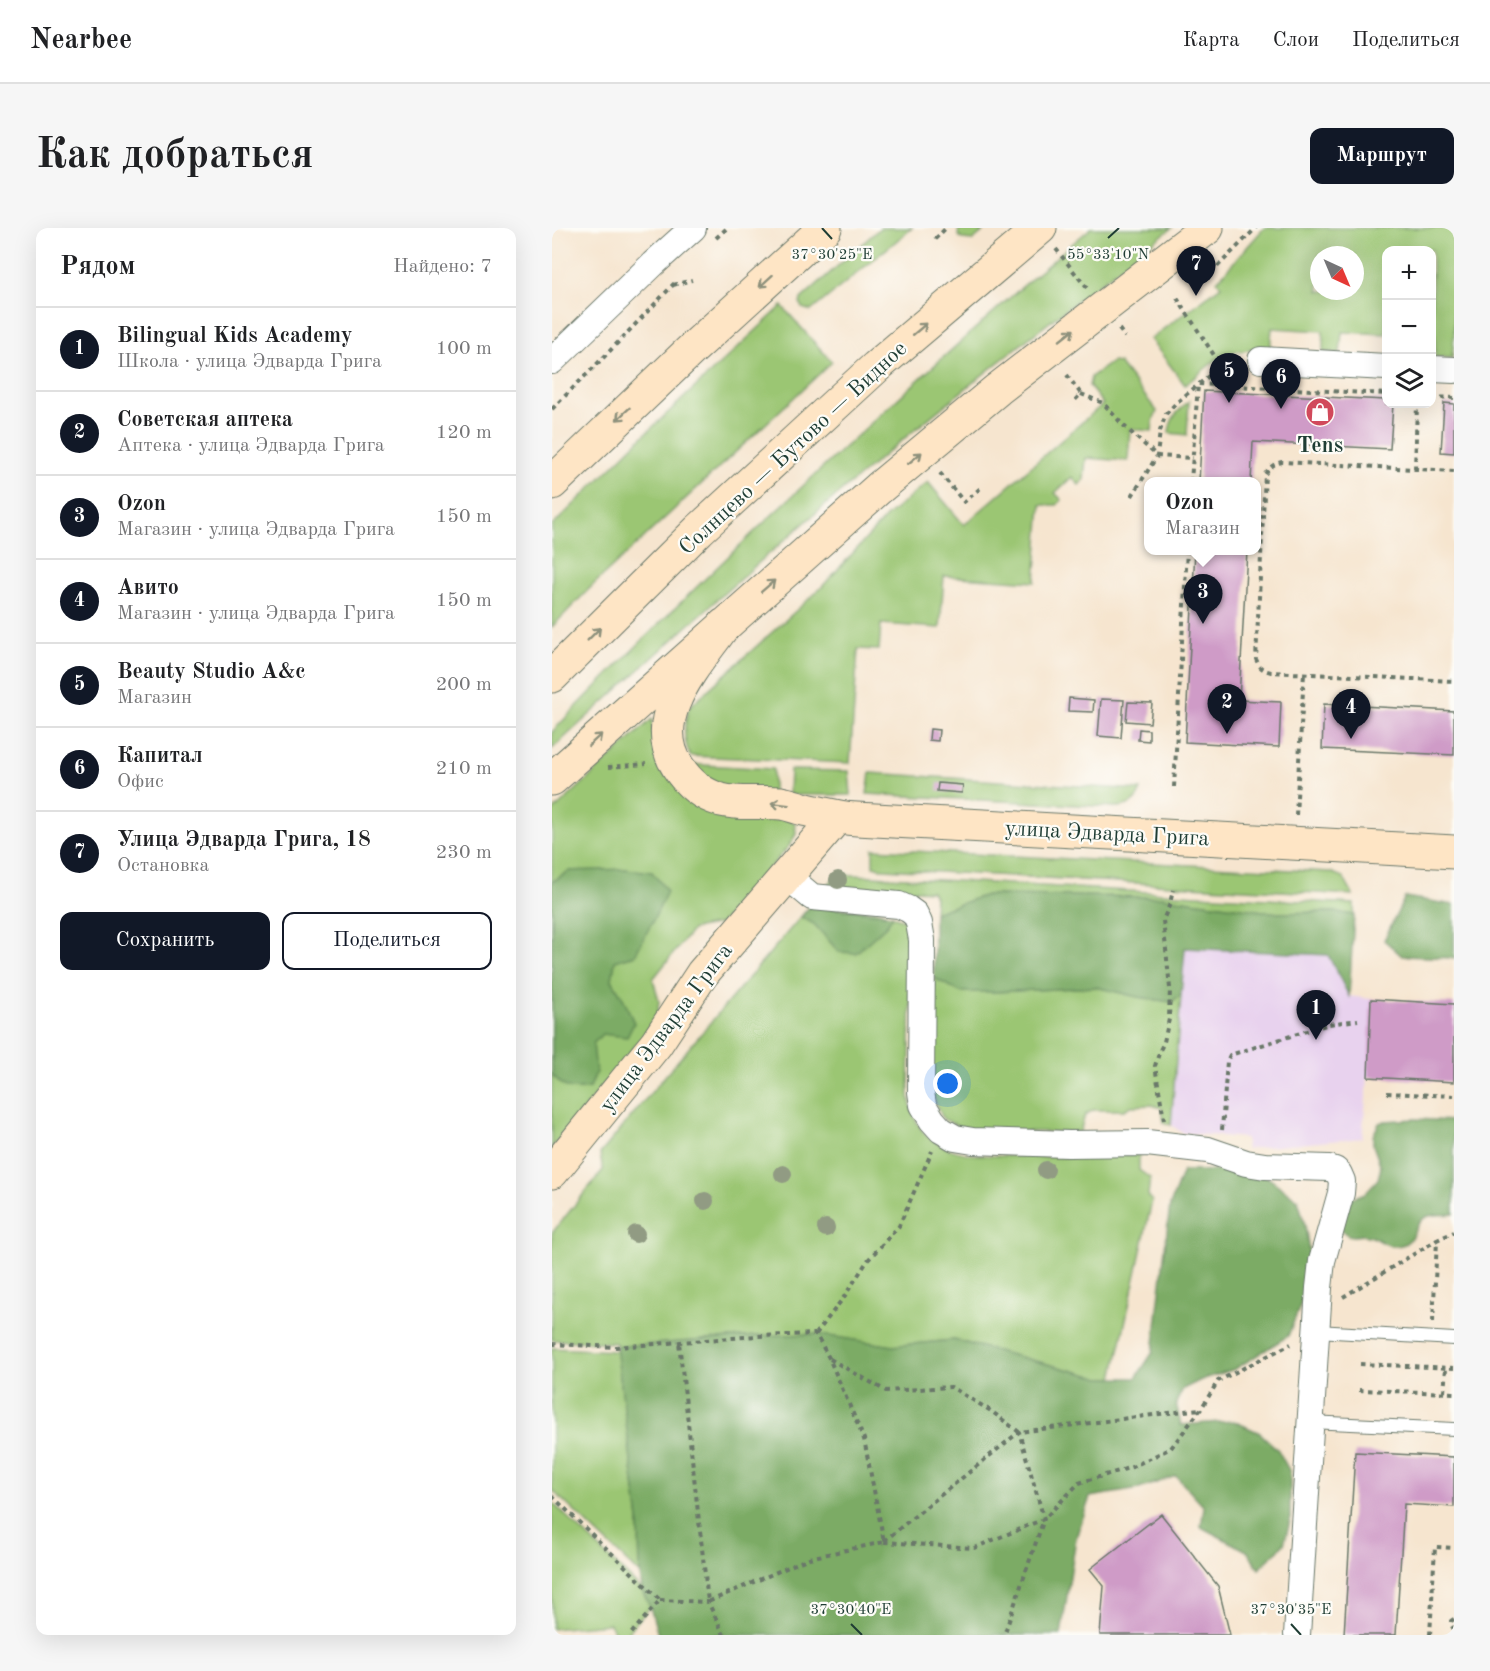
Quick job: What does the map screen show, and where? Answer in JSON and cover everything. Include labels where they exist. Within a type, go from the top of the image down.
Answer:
[{"type":"main road","points":[[552,483],[691,350],[825,228]]},
{"type":"main road","points":[[552,779],[879,488],[998,389],[1207,228]]},
{"type":"main road","name":"Солнцево — Бутово — Видное","points":[[552,675],[699,530],[876,367],[1040,229]]},
{"type":"main road","points":[[724,625],[681,687],[672,705],[667,734],[674,762],[690,783],[719,800],[747,804],[781,803],[837,818]]},
{"type":"main road","name":"улица Эдварда Грига","points":[[552,1172],[656,1044],[702,974],[837,818],[1454,852]]},
{"type":"street","points":[[552,361],[693,228]]},
{"type":"street","points":[[1261,360],[1382,367]]},
{"type":"street","points":[[1436,369],[1454,370]]},
{"type":"street","points":[[784,880],[812,897],[899,905],[915,914],[922,940],[921,1092],[923,1105],[941,1130],[955,1138],[973,1141],[1069,1144],[1147,1143],[1208,1150],[1246,1163],[1265,1166],[1329,1168],[1339,1174],[1342,1181],[1339,1206],[1322,1261],[1298,1635]]},
{"type":"lane","points":[[1318,1322],[1454,1339]]},
{"type":"lane","points":[[1310,1422],[1454,1429]]},
{"type":"path","points":[[935,239],[946,228]]},
{"type":"path","points":[[1211,273],[1256,228]]},
{"type":"path","points":[[1040,229],[1125,337]]},
{"type":"path","points":[[668,280],[673,285]]},
{"type":"path","points":[[552,409],[673,285],[692,280]]},
{"type":"path","points":[[1177,298],[1221,366]]},
{"type":"path","points":[[1132,496],[1157,456],[1160,431],[1166,414],[1221,366],[1231,362],[1261,360]]},
{"type":"path","points":[[1067,375],[1082,394],[1103,404],[1157,456],[1192,458]]},
{"type":"path","points":[[1198,384],[1382,394]]},
{"type":"path","points":[[1191,477],[1198,384]]},
{"type":"path","points":[[1073,402],[1082,394]]},
{"type":"path","points":[[1436,397],[1454,398]]},
{"type":"path","points":[[1415,469],[1418,408]]},
{"type":"path","points":[[1454,471],[1282,462],[1269,467],[1265,474],[1256,659],[1259,667],[1264,670],[1454,681]]},
{"type":"path","points":[[936,469],[964,502],[983,486]]},
{"type":"path","points":[[1174,787],[1187,555]]},
{"type":"path","points":[[1295,843],[1304,674]]},
{"type":"path","points":[[604,767],[674,762]]},
{"type":"path","points":[[1164,1145],[1164,1123],[1155,1066],[1169,1019],[1170,988],[1163,920],[1173,890]]},
{"type":"path","points":[[1222,1131],[1227,1061],[1230,1055],[1329,1023],[1358,1020]]},
{"type":"path","points":[[1387,1093],[1454,1096]]},
{"type":"path","points":[[816,1334],[868,1260],[899,1226],[941,1130]]},
{"type":"path","points":[[552,1496],[660,1600],[708,1602],[808,1558],[884,1542],[974,1548],[1044,1519],[1079,1483],[1132,1467],[1172,1448],[1201,1409],[1218,1381],[1318,1322],[1437,1240],[1454,1232]]},
{"type":"path","points":[[1432,1337],[1437,1240]]},
{"type":"path","points":[[552,1344],[616,1347],[757,1336],[816,1334]]},
{"type":"path","points":[[816,1334],[829,1358],[864,1439],[884,1542]]},
{"type":"path","points":[[679,1342],[708,1602],[724,1635]]},
{"type":"path","points":[[829,1358],[886,1391],[951,1387],[991,1411],[1019,1432],[1044,1519],[1004,1635]]},
{"type":"path","points":[[1360,1364],[1454,1368]]},
{"type":"path","points":[[1444,1392],[1446,1368]]},
{"type":"path","points":[[1359,1389],[1454,1392]]},
{"type":"path","points":[[884,1542],[1019,1432],[1201,1409]]},
{"type":"path","points":[[1430,1635],[1435,1547],[1454,1548]]},
{"type":"path","points":[[630,1635],[660,1600]]},
{"type":"path","points":[[1454,1619],[1451,1621],[1454,1629]]},
{"type":"shaded area","points":[[1185,948],[1328,955],[1349,996],[1454,1004],[1454,1082],[1368,1077],[1362,1138],[1246,1149],[1246,1138],[1183,1133],[1171,1125]]},
{"type":"green space","points":[[880,228],[912,228],[811,311],[802,308],[801,299]]},
{"type":"green space","points":[[959,228],[987,228],[973,240],[962,239],[958,235]]},
{"type":"green space","points":[[1091,228],[1172,228],[1054,318],[901,441],[745,575],[552,749],[552,732],[714,570],[933,367]]},
{"type":"green space","points":[[1264,228],[1454,228],[1452,358],[1436,357],[1436,246],[1382,246],[1382,334],[1342,332],[1340,353],[1323,352],[1323,331],[1272,328],[1270,349],[1244,350],[1225,355],[1185,385],[1150,339],[1221,286],[1217,281]]},
{"type":"green space","points":[[782,306],[832,362],[591,587],[552,627],[552,526],[644,435]]},
{"type":"green space","points":[[1112,362],[1119,363],[1157,411],[1152,431],[1130,429],[1128,461],[1086,458],[1084,480],[1079,485],[1072,477],[1055,493],[1062,500],[1057,505],[1041,505],[1035,582],[944,576],[940,628],[881,624],[879,650],[858,649],[850,763],[690,756],[685,732],[689,707],[819,590],[887,516],[928,482],[964,525],[1103,404],[1089,386],[1091,377]]},
{"type":"green space","points":[[1189,401],[1187,435],[1169,433],[1173,419]]},
{"type":"green space","points":[[652,719],[656,754],[782,815],[795,823],[796,834],[789,846],[720,924],[693,929],[653,979],[659,1001],[657,1019],[552,1148],[552,812]]},
{"type":"green space","points":[[684,764],[773,769],[773,795],[735,795]]},
{"type":"green space","points":[[790,770],[849,771],[851,795],[789,795]]},
{"type":"green space","points":[[870,773],[1141,790],[1131,803],[1115,807],[867,794]]},
{"type":"green space","points":[[873,849],[1330,872],[1343,877],[1353,895],[884,869],[873,866]]},
{"type":"green space","points":[[626,869],[652,872],[667,891],[635,955],[615,961],[612,980],[634,1023],[627,1037],[602,1034],[593,1044],[596,1072],[590,1088],[569,1088],[552,1074],[552,882],[569,871]]},
{"type":"green space","points":[[837,874],[1354,904],[1354,915],[1334,912],[1278,913],[1161,897],[986,895],[934,913],[935,897],[932,891],[915,890],[912,897],[825,889]]},
{"type":"green space","points":[[986,895],[1161,897],[1278,913],[1334,912],[1354,915],[1349,996],[1328,955],[1185,948],[1181,995],[1171,1002],[1096,987],[960,992],[934,978],[934,913]]},
{"type":"green space","points":[[1405,897],[1454,905],[1454,958],[1402,956],[1384,940]]},
{"type":"green space","points":[[810,906],[879,911],[904,920],[912,939],[909,1095],[916,1119],[931,1139],[949,1149],[979,1155],[1065,1157],[1139,1155],[1139,1170],[1150,1178],[1148,1195],[1152,1201],[1113,1378],[1101,1378],[954,1340],[893,1346],[815,1334],[616,1347],[616,1343],[552,1340],[552,1233],[603,1170],[600,1154]]},
{"type":"green space","points":[[810,906],[893,915],[887,925],[856,953],[839,952],[814,924],[801,917]]},
{"type":"green space","points":[[934,978],[993,992],[1096,987],[1171,1002],[1181,995],[1171,1125],[1164,1123],[1162,1108],[1152,1105],[1131,1106],[1124,1110],[1093,1110],[1085,1115],[1080,1132],[970,1131],[943,1119],[931,1091]]},
{"type":"green space","points":[[1415,1119],[1454,1121],[1454,1214],[1426,1217],[1418,1224],[1411,1239],[1401,1245],[1390,1246],[1368,1236],[1348,1235],[1339,1228],[1339,1198],[1355,1197],[1365,1193],[1378,1179],[1381,1167],[1373,1145],[1373,1136],[1379,1123]]},
{"type":"green space","points":[[1258,1170],[1298,1200],[1309,1251],[1304,1296],[1288,1336],[1235,1369],[1201,1380],[1183,1389],[1176,1403],[1181,1425],[1234,1421],[1260,1433],[1278,1450],[1290,1472],[1290,1521],[1284,1544],[1259,1569],[1247,1551],[1201,1527],[1204,1507],[1176,1476],[1139,1489],[1090,1497],[1076,1538],[1061,1635],[658,1635],[650,1607],[642,1590],[639,1520],[616,1347],[757,1336],[816,1334],[893,1346],[954,1340],[1101,1378],[1136,1378],[1153,1352],[1170,1205],[1183,1171]]},
{"type":"green space","points":[[552,1348],[617,1351],[639,1520],[640,1574],[552,1490]]},
{"type":"green space","points":[[552,1502],[642,1590],[650,1607],[626,1635],[616,1635],[610,1624],[552,1629]]},
{"type":"building","points":[[1204,391],[1382,400],[1382,408],[1393,408],[1390,449],[1253,442],[1251,477],[1199,477]]},
{"type":"building","points":[[1444,403],[1454,404],[1454,453],[1441,452]]},
{"type":"building","points":[[1195,555],[1247,555],[1239,700],[1281,702],[1279,747],[1185,742]]},
{"type":"building","points":[[1069,698],[1094,700],[1093,712],[1068,711]]},
{"type":"building","points":[[1101,699],[1124,700],[1121,738],[1098,736]]},
{"type":"building","points":[[1128,702],[1152,703],[1150,723],[1126,721]]},
{"type":"building","points":[[1324,704],[1454,711],[1454,755],[1322,749]]},
{"type":"building","points":[[930,729],[939,730],[938,741],[929,740]]},
{"type":"building","points":[[1139,729],[1149,730],[1149,741],[1138,740]]},
{"type":"building","points":[[938,783],[963,785],[962,793],[937,791]]},
{"type":"building","points":[[1371,999],[1454,1004],[1454,1082],[1368,1077]]},
{"type":"building","points":[[1355,1452],[1454,1457],[1454,1507],[1404,1504],[1396,1635],[1344,1635]]},
{"type":"building","points":[[1161,1514],[1218,1586],[1230,1635],[1100,1635],[1104,1586],[1090,1569]]},
{"type":"place","name":"Улица Эдварда Грига, 18","points":[[1196,296]]},
{"type":"place","name":"Beauty Studio A&c","points":[[1229,403]]},
{"type":"place","name":"Капитал","points":[[1281,409]]},
{"type":"place","name":"Tens","points":[[1320,412]]},
{"type":"place","name":"Ozon","points":[[1203,624]]},
{"type":"place","name":"Советская аптека","points":[[1227,734]]},
{"type":"place","name":"Авито","points":[[1351,739]]},
{"type":"place","name":"Bilingual Kids Academy","points":[[1316,1040]]}]
